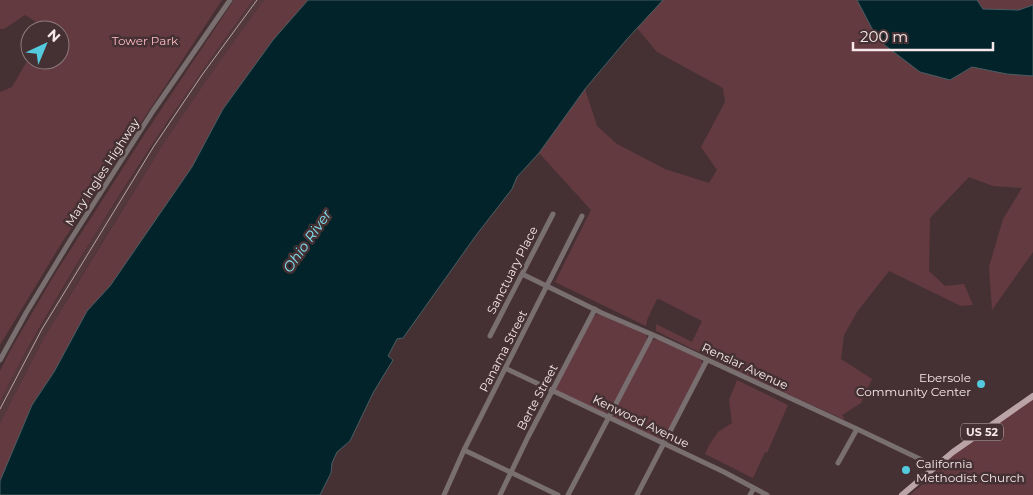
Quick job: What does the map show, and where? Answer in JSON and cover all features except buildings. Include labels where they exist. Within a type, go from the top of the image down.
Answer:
[{"type":"main road","name":"US 52","points":[[902,495],[975,436],[1033,396]]},
{"type":"street","name":"Mary Ingles Highway","points":[[0,360],[75,232],[148,119],[230,0]]},
{"type":"street","name":"Sanctuary Place","points":[[490,336],[553,214]]},
{"type":"street","name":"Panama Street","points":[[444,495],[464,450],[582,216]]},
{"type":"street","name":"Renslar Avenue","points":[[522,274],[857,429],[922,460],[933,469]]},
{"type":"street","name":"Berte Street","points":[[500,495],[510,472],[595,309]]},
{"type":"street","points":[[568,495],[652,335]]},
{"type":"street","points":[[637,495],[707,360]]},
{"type":"street","name":"Kenwood Avenue","points":[[505,368],[767,495]]},
{"type":"street","points":[[838,463],[857,429]]},
{"type":"street","points":[[464,450],[558,495]]},
{"type":"street","points":[[750,495],[754,488]]},
{"type":"shaded area","points":[[253,0],[264,0],[165,141],[45,336],[0,423],[0,402],[14,373],[96,233],[191,87]]},
{"type":"green space","name":"Tower Park","points":[[0,0],[222,0],[61,244],[0,345],[0,92],[12,87],[22,70],[70,70],[70,20],[33,20],[25,15],[4,29],[0,29]]},
{"type":"green space","points":[[234,0],[253,0],[182,100],[115,203],[34,336],[0,402],[0,371],[53,277]]},
{"type":"green space","points":[[264,0],[308,0],[273,40],[223,109],[192,167],[110,286],[87,311],[54,372],[32,405],[0,481],[0,423],[45,336],[165,141]]},
{"type":"green space","points":[[663,0],[857,0],[878,40],[950,80],[972,67],[1007,74],[1033,76],[1033,252],[992,310],[989,267],[1003,219],[1022,188],[993,186],[969,177],[930,218],[929,271],[945,286],[964,284],[973,305],[961,306],[889,271],[857,312],[844,335],[841,359],[872,379],[861,403],[842,415],[845,420],[750,377],[656,331],[656,324],[692,342],[702,321],[659,299],[657,299],[646,326],[555,282],[591,210],[539,153],[585,89],[597,126],[617,144],[665,169],[709,183],[717,170],[701,147],[725,102],[723,88],[657,52],[637,28]]},
{"type":"green space","points":[[962,0],[1033,0],[1033,5],[1019,10],[983,9]]},
{"type":"green space","points":[[598,314],[646,334],[647,337],[646,343],[606,414],[556,390],[556,385],[593,318]]},
{"type":"green space","points":[[658,339],[702,361],[702,365],[663,440],[613,417],[612,414],[650,343]]},
{"type":"green space","points":[[737,380],[788,405],[767,453],[765,452],[753,478],[705,454],[718,432],[732,423],[729,400]]},
{"type":"green space","points":[[1033,396],[1033,495],[910,495],[936,473],[933,469]]},
{"type":"water","name":"Ohio River","points":[[308,0],[663,0],[585,89],[539,153],[517,177],[512,189],[477,234],[403,338],[397,339],[388,356],[393,360],[373,393],[350,441],[337,452],[332,463],[331,473],[320,495],[0,495],[0,481],[32,405],[54,372],[87,311],[110,286],[192,167],[223,109],[273,40]]},
{"type":"water","points":[[857,0],[977,0],[983,9],[1019,10],[1033,5],[1033,76],[1007,74],[972,67],[950,80],[920,72],[878,40]]},
{"type":"railway","points":[[0,409],[42,329],[154,146],[202,75],[257,0]]},
{"type":"place","name":"Ebersole Community Center","points":[[981,384]]},
{"type":"place","name":"California Methodist Church","points":[[906,470]]}]
